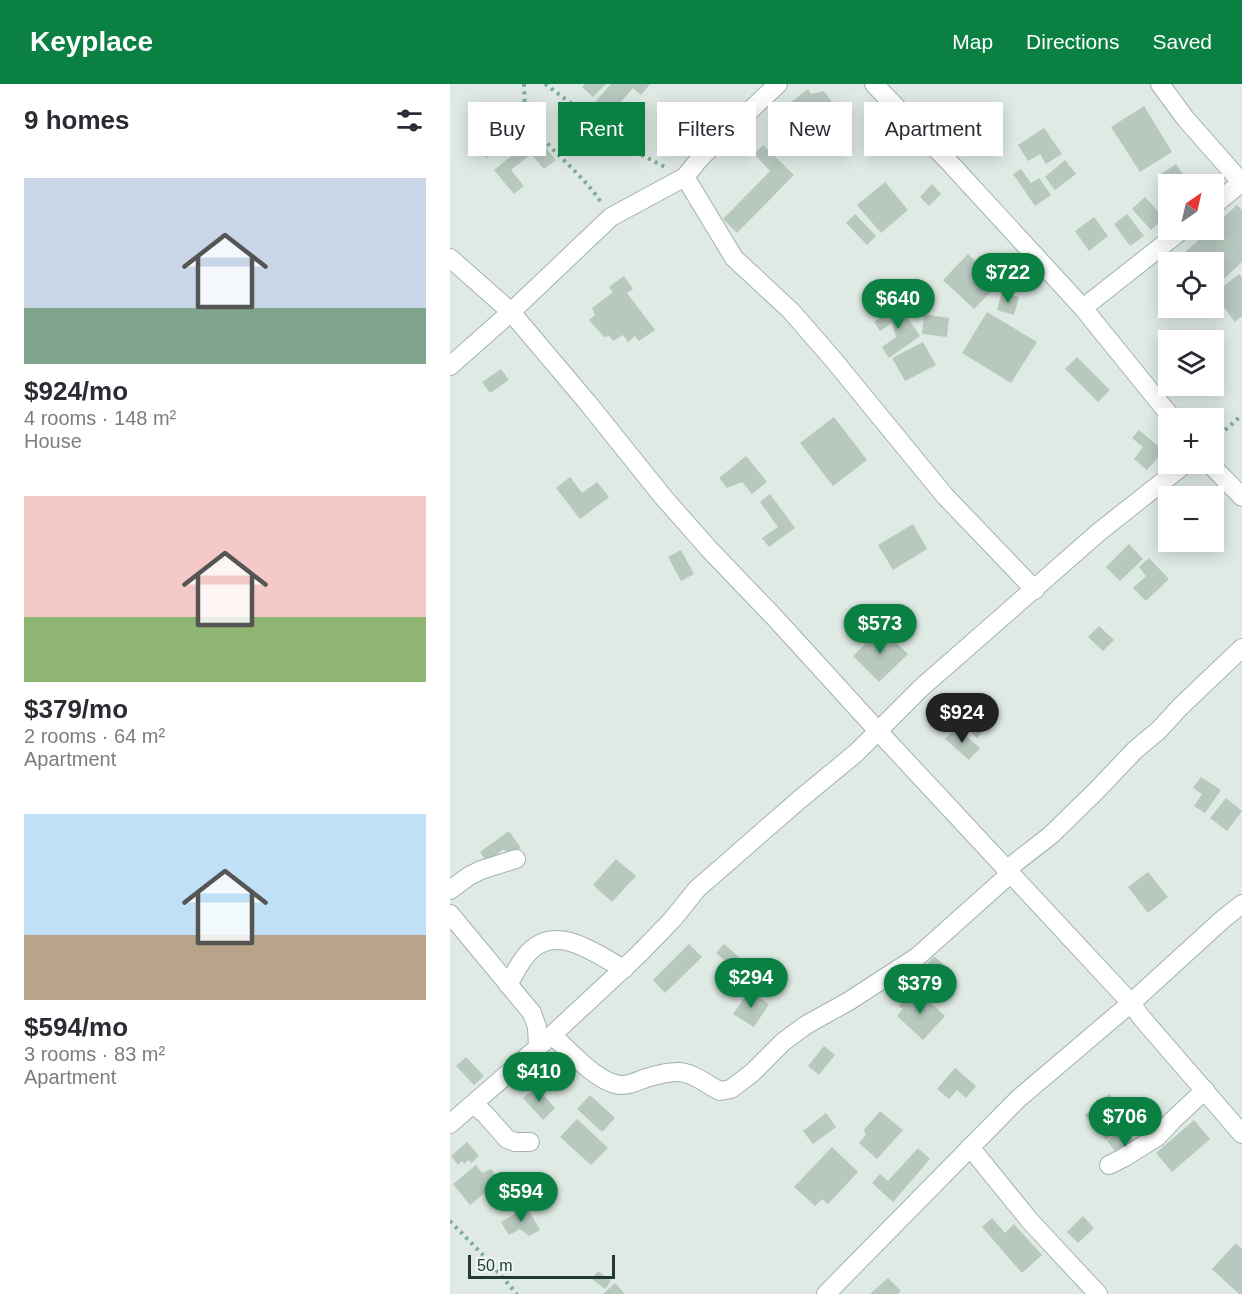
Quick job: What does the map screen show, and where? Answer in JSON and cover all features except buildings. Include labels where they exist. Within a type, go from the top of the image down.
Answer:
[{"type":"street","points":[[450,366],[511,312],[611,216],[685,177],[701,158],[778,84]]},
{"type":"street","points":[[874,84],[950,162],[1083,308],[1164,408]]},
{"type":"street","points":[[1160,84],[1185,118],[1242,182],[1224,197]]},
{"type":"street","points":[[685,177],[734,258],[791,312],[832,358],[945,496],[1035,590]]},
{"type":"street","points":[[1083,308],[1169,240]]},
{"type":"street","points":[[450,258],[511,312],[664,498],[709,549],[1131,1003],[1242,1134]]},
{"type":"street","points":[[450,1124],[624,969],[672,920],[697,889],[856,753],[921,688],[1099,532],[1172,474]]},
{"type":"street","points":[[1220,474],[1242,497]]},
{"type":"street","points":[[552,1035],[591,1071],[612,1083],[631,1084],[648,1077],[680,1072],[693,1076],[720,1091],[732,1089],[783,1042],[806,1025],[849,1001],[917,957],[1051,835],[1135,750],[1159,730],[1242,648]]},
{"type":"street","points":[[450,890],[481,870],[516,859]]},
{"type":"street","points":[[826,1294],[1018,1098],[1131,1003],[1242,904]]},
{"type":"street","points":[[450,914],[532,1013],[537,1027],[538,1047]]},
{"type":"street","points":[[508,985],[529,950],[542,942],[556,939],[569,941],[624,969]]},
{"type":"street","points":[[1109,1165],[1157,1137],[1205,1090]]},
{"type":"street","points":[[473,1104],[507,1139],[515,1142],[530,1142]]},
{"type":"street","points":[[970,1148],[1030,1221],[1098,1294]]},
{"type":"path","points":[[524,84],[525,108],[529,124],[594,191],[611,216]]},
{"type":"path","points":[[545,84],[626,147],[685,177]]},
{"type":"path","points":[[1224,431],[1242,415]]},
{"type":"path","points":[[450,1221],[517,1294]]}]
